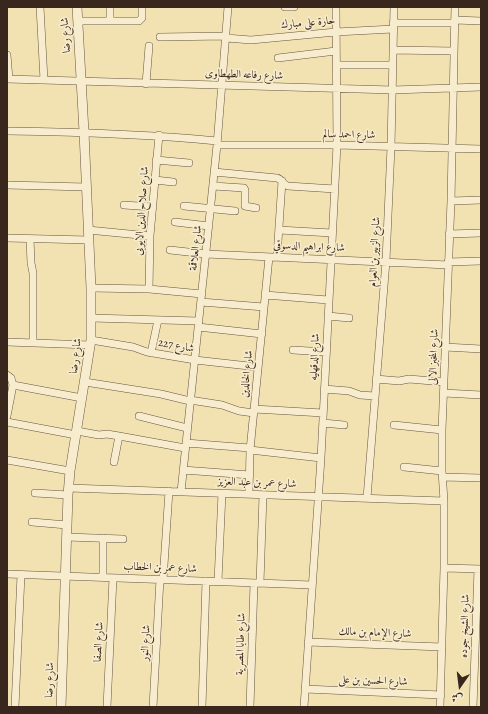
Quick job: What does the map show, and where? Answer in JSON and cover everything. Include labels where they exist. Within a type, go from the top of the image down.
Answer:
[{"type":"street","points":[[40,7],[44,80]]},
{"type":"street","name":"شارع رضا","points":[[61,707],[68,491],[91,342],[89,240],[77,7]]},
{"type":"street","points":[[110,7],[110,21]]},
{"type":"street","points":[[78,21],[139,21],[142,18],[142,7]]},
{"type":"street","name":"شارع العلاقمة","points":[[181,492],[211,209],[228,7]]},
{"type":"street","points":[[285,7],[294,7]]},
{"type":"street","name":"شارع الدقهليه","points":[[304,707],[321,458],[337,146],[336,7]]},
{"type":"street","name":"شارع الزبير بن العوام","points":[[367,498],[386,261],[393,90],[394,7]]},
{"type":"street","name":"شارع المخبز الالى","points":[[440,707],[444,568],[442,430],[451,201],[455,7]]},
{"type":"street","name":"حارة على مبارك","points":[[160,38],[226,37],[251,40],[393,26],[481,21]]},
{"type":"street","points":[[146,84],[149,46]]},
{"type":"street","points":[[393,50],[454,51]]},
{"type":"street","points":[[278,58],[336,51]]},
{"type":"street","points":[[7,54],[8,79]]},
{"type":"street","points":[[337,65],[393,65]]},
{"type":"street","name":"شارع رفاعه الطهطاوى","points":[[8,79],[393,90],[481,87]]},
{"type":"street","name":"شارع احمد سالم","points":[[7,131],[159,135],[217,143],[481,149]]},
{"type":"street","name":"شارع صلاح الدين الايوبى","points":[[149,289],[150,236],[159,135]]},
{"type":"street","points":[[156,160],[189,163]]},
{"type":"street","points":[[214,172],[277,178],[288,186],[335,189]]},
{"type":"street","points":[[155,180],[173,182]]},
{"type":"street","name":"شارع الخالدين","points":[[249,494],[250,449],[264,307],[279,230],[282,181]]},
{"type":"street","points":[[7,185],[86,187]]},
{"type":"street","points":[[213,186],[244,188],[245,206],[256,208]]},
{"type":"street","points":[[451,201],[481,200]]},
{"type":"street","points":[[124,205],[153,207]]},
{"type":"street","points":[[184,206],[235,211]]},
{"type":"street","points":[[175,222],[209,226]]},
{"type":"street","points":[[88,230],[150,236]]},
{"type":"street","points":[[279,230],[332,233]]},
{"type":"street","points":[[449,234],[481,233]]},
{"type":"street","points":[[7,238],[89,240]]},
{"type":"street","points":[[30,239],[33,273],[33,343]]},
{"type":"street","name":"شارع ابراهيم الدسوقي","points":[[170,250],[206,254],[386,261],[448,263],[481,261]]},
{"type":"street","points":[[91,288],[149,289],[202,294]]},
{"type":"street","points":[[266,295],[328,300]]},
{"type":"street","points":[[201,302],[264,307]]},
{"type":"street","points":[[328,316],[349,318]]},
{"type":"street","points":[[91,318],[158,320],[199,324],[262,334]]},
{"type":"street","points":[[152,353],[158,320]]},
{"type":"street","name":"شارع 227","points":[[7,342],[91,342],[133,347],[152,353],[195,360],[258,368]]},
{"type":"street","points":[[445,347],[481,349]]},
{"type":"street","points":[[293,350],[326,352]]},
{"type":"street","points":[[7,375],[11,378],[13,385],[7,416]]},
{"type":"street","points":[[376,378],[399,381],[408,379],[444,382]]},
{"type":"street","points":[[85,382],[161,394],[190,401],[222,406],[239,411],[323,413]]},
{"type":"street","points":[[13,385],[82,398]]},
{"type":"street","points":[[324,389],[348,391],[360,395],[375,396]]},
{"type":"street","points":[[444,393],[481,395]]},
{"type":"street","points":[[139,416],[187,428]]},
{"type":"street","points":[[7,422],[77,433],[99,435],[107,434],[186,445],[250,449],[321,458]]},
{"type":"street","points":[[323,423],[344,425]]},
{"type":"street","points":[[394,425],[442,430]]},
{"type":"street","points":[[114,462],[119,436]]},
{"type":"street","points":[[7,460],[70,471]]},
{"type":"street","points":[[404,467],[442,474],[481,478]]},
{"type":"street","points":[[183,470],[250,475]]},
{"type":"street","name":"شارع عمر بن عبد العزيز","points":[[35,493],[68,491],[169,491],[444,501]]},
{"type":"street","name":"شارع النور","points":[[154,707],[161,579],[169,491]]},
{"type":"street","points":[[218,581],[222,493]]},
{"type":"street","name":"شارع طابا المصرية","points":[[250,707],[263,495]]},
{"type":"street","points":[[32,522],[67,525]]},
{"type":"street","points":[[66,537],[123,539]]},
{"type":"street","points":[[103,538],[103,577]]},
{"type":"street","points":[[444,568],[479,569]]},
{"type":"street","name":"شارع الشيخ جوده","points":[[473,707],[478,682],[479,569]]},
{"type":"street","name":"شارع عمر بن الخطاب","points":[[7,574],[312,584]]},
{"type":"street","points":[[15,707],[21,575]]},
{"type":"street","name":"شارع الصفا","points":[[107,707],[113,578]]},
{"type":"street","points":[[202,707],[206,581]]},
{"type":"street","name":"شارع الإمام بن مالك","points":[[308,642],[442,647]]},
{"type":"street","name":"شارع الحسين بن على","points":[[305,689],[441,695]]}]
